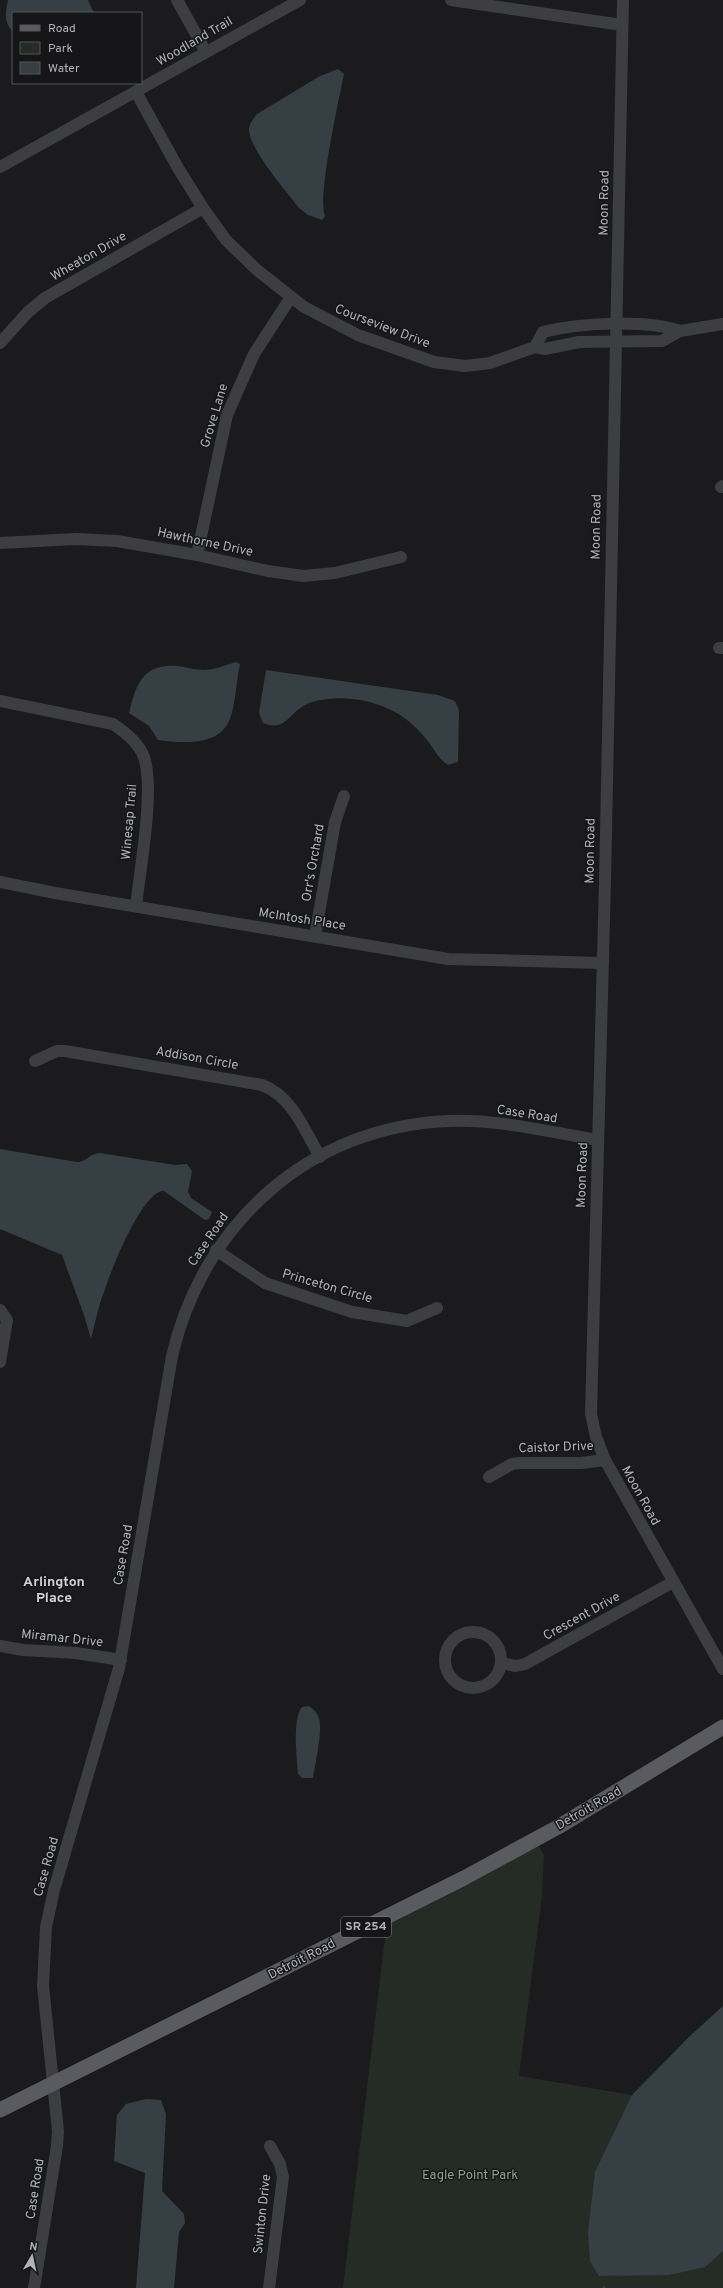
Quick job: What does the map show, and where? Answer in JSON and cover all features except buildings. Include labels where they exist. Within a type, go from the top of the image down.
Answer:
[{"type":"main road","name":"Detroit Road","points":[[0,2110],[53,2085],[464,1878],[564,1824],[723,1727]]},
{"type":"street","points":[[177,0],[206,52]]},
{"type":"street","name":"Woodland Trail","points":[[0,167],[300,0]]},
{"type":"street","points":[[451,0],[622,25]]},
{"type":"street","name":"Moon Road","points":[[623,0],[614,342],[603,963],[591,1414],[596,1437],[605,1460],[723,1669]]},
{"type":"street","name":"Courseview Drive","points":[[136,92],[203,208],[226,240],[247,262],[291,297],[315,314],[358,335],[441,363],[465,366],[481,365],[535,347],[545,349],[579,342],[662,341],[680,330],[723,324]]},
{"type":"street","name":"Wheaton Drive","points":[[0,343],[28,312],[45,298],[203,208]]},
{"type":"street","name":"Grove Lane","points":[[197,555],[227,415],[254,354],[291,297]]},
{"type":"street","name":"Courseview Drive","points":[[535,347],[543,332],[566,327],[663,325],[680,330]]},
{"type":"street","name":"Hawthorne Drive","points":[[0,542],[100,540],[139,544],[197,555],[268,572],[303,576],[335,573],[401,557]]},
{"type":"street","name":"Winesap Trail","points":[[0,700],[113,724],[124,732],[141,751],[147,771],[148,792],[136,906]]},
{"type":"street","name":"Orr's Orchard","points":[[315,936],[335,822],[344,796]]},
{"type":"street","name":"McIntosh Place","points":[[0,882],[55,894],[136,906],[448,959],[603,963]]},
{"type":"street","name":"Addison Circle","points":[[35,1061],[57,1051],[65,1051],[262,1085],[279,1094],[289,1105],[320,1157]]},
{"type":"street","name":"Case Road","points":[[34,2288],[57,2146],[57,2114],[43,1986],[46,1927],[54,1890],[113,1696],[121,1660],[172,1356],[186,1306],[216,1250],[254,1204],[283,1180],[320,1157],[342,1146],[372,1134],[435,1122],[492,1123],[598,1140]]},
{"type":"street","name":"Princeton Circle","points":[[216,1250],[265,1283],[352,1312],[408,1321],[437,1308]]},
{"type":"street","points":[[0,1310],[7,1320],[0,1362]]},
{"type":"street","name":"Caistor Drive","points":[[489,1477],[512,1464],[581,1463],[605,1460]]},
{"type":"street","name":"Crescent Drive","points":[[501,1663],[516,1666],[525,1664],[673,1582]]},
{"type":"street","points":[[472,1631],[482,1633],[497,1644],[501,1653],[501,1663],[496,1676],[486,1685],[468,1688],[460,1685],[450,1676],[444,1663],[445,1654],[455,1638],[472,1631]]},
{"type":"street","name":"Miramar Drive","points":[[0,1646],[23,1650],[76,1653],[121,1660]]},
{"type":"street","name":"Swinton Drive","points":[[269,2288],[283,2177],[280,2164],[270,2146]]},
{"type":"green space","name":"Eagle Point Park","points":[[539,1846],[544,1855],[542,1896],[519,2076],[632,2095],[690,2036],[723,2006],[723,2288],[343,2288],[387,1921]]},
{"type":"water","points":[[8,0],[88,0],[94,12],[12,12],[12,30],[6,21]]},
{"type":"water","points":[[338,69],[344,74],[326,170],[323,206],[325,216],[322,220],[308,215],[299,208],[255,148],[249,128],[257,114],[320,76]]},
{"type":"water","points":[[236,662],[240,664],[234,706],[230,719],[225,728],[217,735],[209,739],[188,742],[158,740],[149,726],[129,713],[138,685],[149,672],[157,668],[178,666],[197,670],[207,670]]},
{"type":"water","points":[[266,670],[438,695],[455,701],[459,710],[458,762],[448,765],[445,763],[421,733],[401,715],[380,705],[361,700],[341,698],[312,702],[298,710],[283,723],[271,725],[263,723],[259,713]]},
{"type":"water","points":[[0,1149],[77,1162],[83,1161],[94,1154],[100,1153],[175,1165],[187,1164],[192,1171],[188,1192],[191,1198],[212,1212],[209,1219],[205,1220],[164,1191],[155,1194],[137,1218],[120,1251],[107,1282],[91,1339],[84,1315],[62,1255],[0,1229]]},
{"type":"water","points":[[309,1706],[316,1712],[319,1718],[320,1731],[313,1778],[302,1778],[298,1774],[296,1729],[299,1713],[302,1707]]},
{"type":"water","points":[[723,2006],[723,2251],[705,2267],[669,2275],[599,2276],[590,2261],[588,2232],[595,2172],[632,2095],[690,2036]]},
{"type":"water","points":[[146,2099],[161,2100],[166,2114],[162,2191],[184,2214],[185,2223],[179,2232],[174,2288],[136,2288],[145,2173],[114,2161],[117,2115],[126,2104]]},
{"type":"district","name":"Arlington Place","points":[[54,1590]]}]
